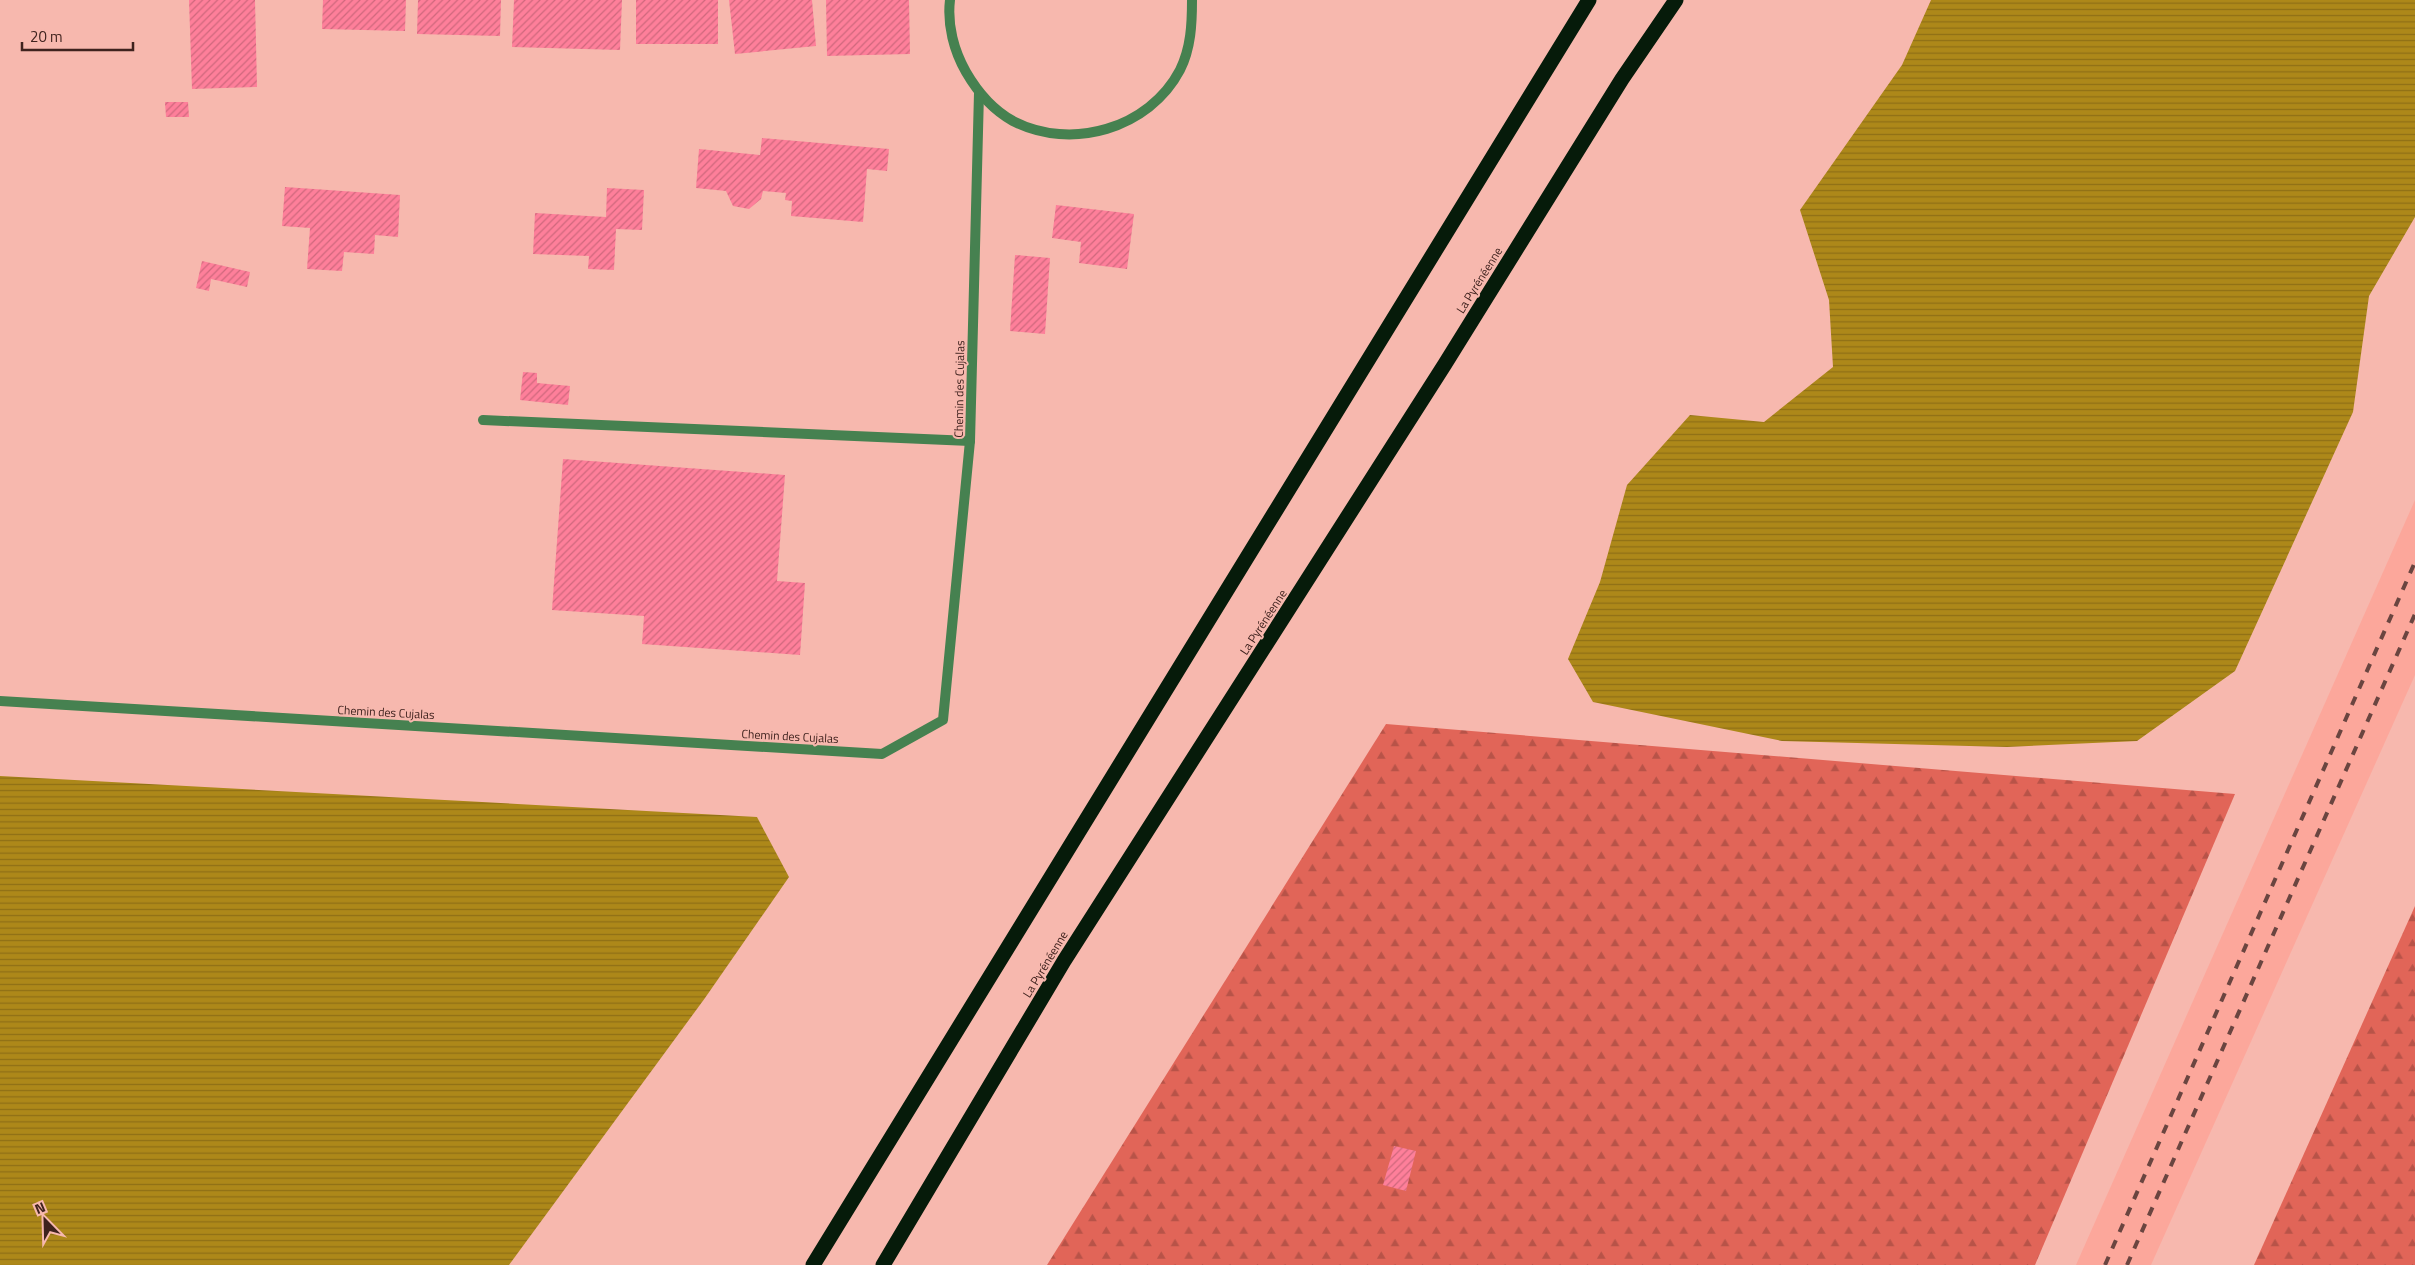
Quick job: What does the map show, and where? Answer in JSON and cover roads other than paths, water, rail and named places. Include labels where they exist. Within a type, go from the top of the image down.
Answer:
[{"type":"highway","points":[[813,1265],[1589,0]]},
{"type":"highway","name":"La Pyrénéenne","points":[[883,1265],[1070,952],[1445,364],[1622,79],[1676,0]]},
{"type":"street","points":[[950,0],[949,13],[956,55],[979,93],[1012,120],[1040,132],[1082,135],[1126,123],[1160,98],[1180,70],[1192,29],[1192,0]]},
{"type":"street","name":"Chemin des Cujalas","points":[[0,701],[882,754],[943,720],[970,442],[979,93]]},
{"type":"street","points":[[483,420],[970,442]]},
{"type":"railway","points":[[2105,1265],[2415,562]]},
{"type":"railway","points":[[2127,1265],[2415,614]]}]
